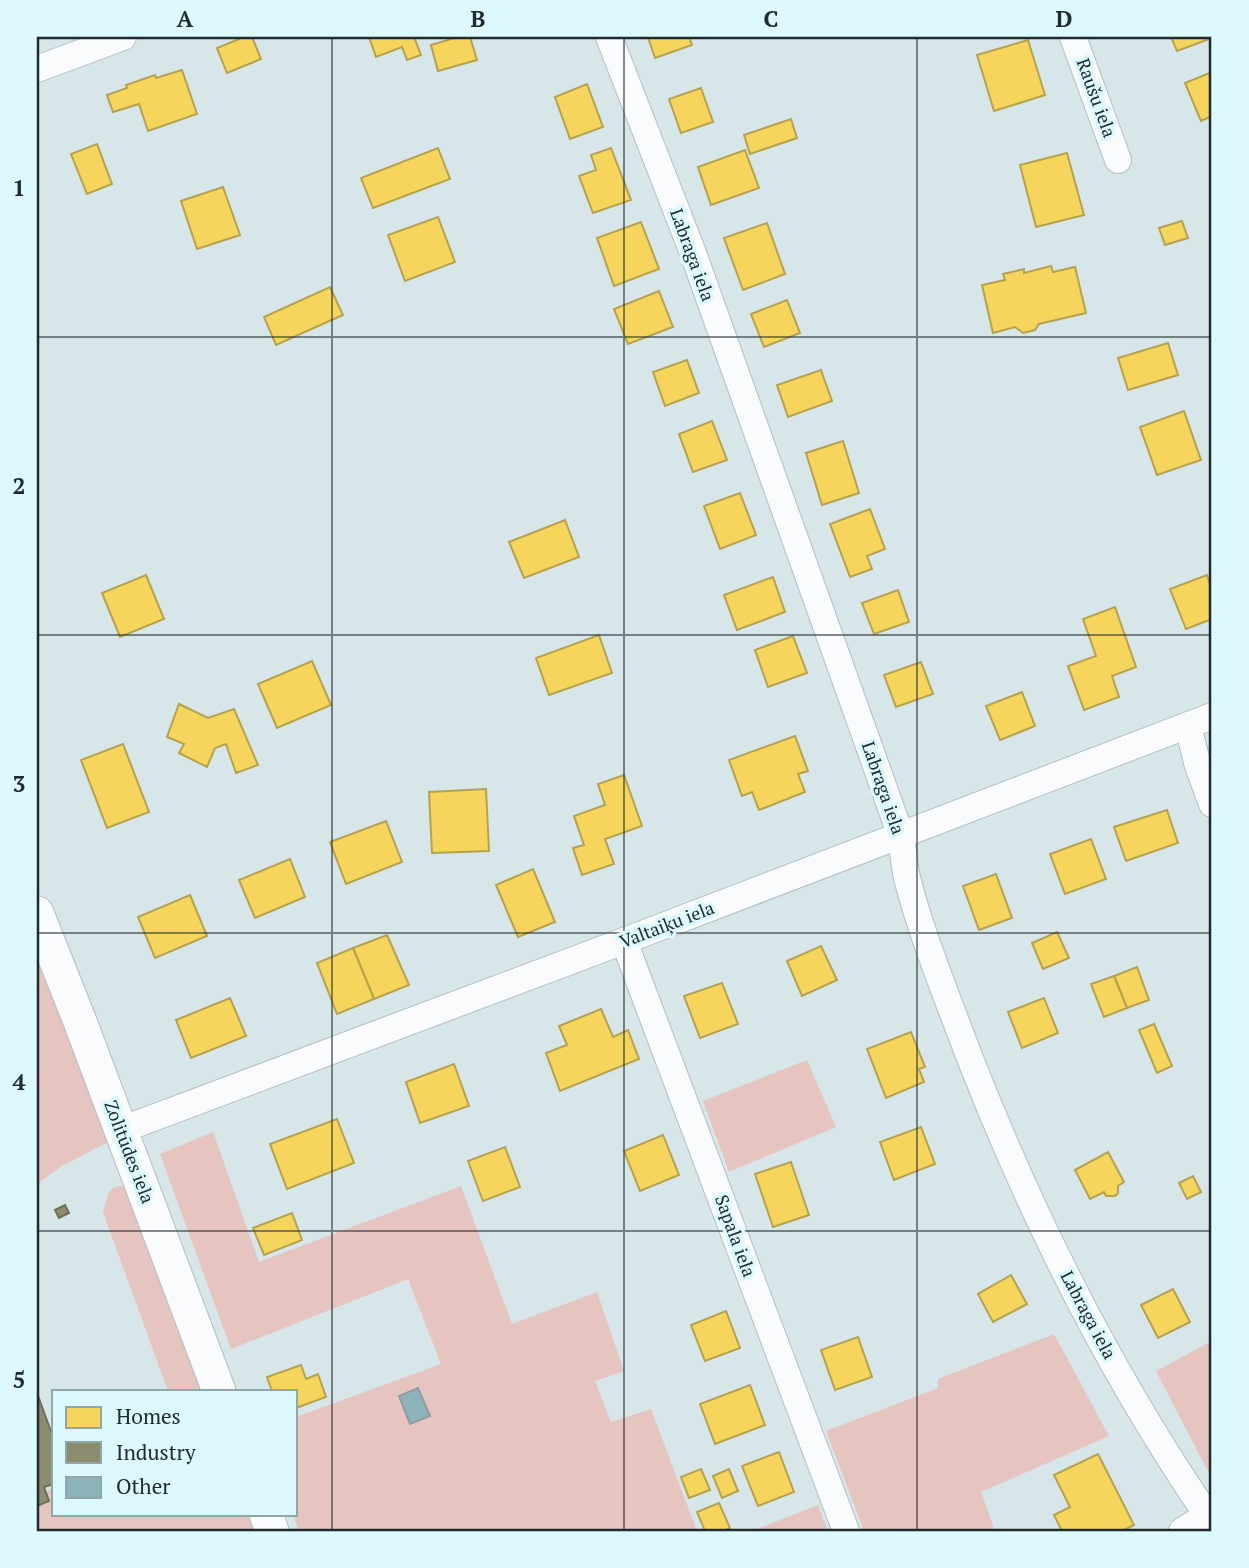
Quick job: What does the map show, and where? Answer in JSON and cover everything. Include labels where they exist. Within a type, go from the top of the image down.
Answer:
[{"type":"street","points":[[37,69],[123,37]]},
{"type":"street","name":"Labraga iela","points":[[609,37],[693,253],[901,836],[907,877],[965,1049],[1022,1185],[1052,1247],[1124,1382],[1170,1461],[1210,1514]]},
{"type":"street","name":"Raušu iela","points":[[1073,37],[1118,160]]},
{"type":"street","name":"Valtaiķu iela","points":[[121,1130],[1212,716]]},
{"type":"street","points":[[1188,726],[1212,804]]},
{"type":"street","name":"Zolitūdes iela","points":[[37,914],[219,1390]]},
{"type":"street","name":"Sapala iela","points":[[624,941],[846,1531]]},
{"type":"street","points":[[1182,1531],[1210,1514]]},
{"type":"shaded area","points":[[37,956],[108,1142],[62,1166],[37,1184]]},
{"type":"shaded area","points":[[807,1060],[836,1127],[729,1172],[703,1101]]},
{"type":"shaded area","points":[[213,1132],[259,1262],[461,1186],[512,1324],[597,1292],[624,1371],[595,1381],[611,1422],[651,1409],[697,1531],[299,1531],[294,1516],[298,1516],[298,1416],[441,1364],[408,1279],[231,1349],[160,1154]]},
{"type":"shaded area","points":[[122,1186],[129,1191],[210,1390],[168,1390],[103,1212],[108,1194],[114,1187]]},
{"type":"shaded area","points":[[1054,1334],[1109,1436],[981,1492],[995,1531],[864,1531],[826,1431],[938,1388],[938,1379]]},
{"type":"shaded area","points":[[1212,1341],[1212,1476],[1156,1371]]},
{"type":"shaded area","points":[[52,1488],[52,1516],[256,1516],[262,1531],[37,1531],[37,1500]]},
{"type":"shaded area","points":[[818,1505],[828,1531],[752,1531]]},
{"type":"building: Homes","points":[[244,37],[252,37],[261,59],[227,73],[217,48]]},
{"type":"building: Homes","points":[[369,37],[414,37],[421,55],[407,60],[402,47],[376,57]]},
{"type":"building: Homes","points":[[458,37],[470,37],[477,60],[438,71],[431,45]]},
{"type":"building: Homes","points":[[648,37],[689,37],[692,45],[655,58]]},
{"type":"building: Homes","points":[[1171,37],[1212,37],[1212,38],[1177,51]]},
{"type":"building: Homes","points":[[1028,40],[1045,95],[994,111],[977,55]]},
{"type":"building: Homes","points":[[182,70],[197,114],[148,131],[139,104],[113,112],[107,95],[155,75],[156,78]]},
{"type":"building: Homes","points":[[1212,72],[1212,116],[1201,121],[1185,83]]},
{"type":"building: Homes","points":[[587,84],[603,127],[570,139],[555,97]]},
{"type":"building: Homes","points":[[701,88],[713,122],[681,133],[669,99]]},
{"type":"building: Homes","points":[[791,119],[797,138],[750,154],[744,135]]},
{"type":"building: Homes","points":[[97,144],[112,184],[87,194],[71,154]]},
{"type":"building: Homes","points":[[438,148],[450,179],[373,208],[361,178]]},
{"type":"building: Homes","points":[[611,148],[631,200],[593,213],[579,176],[596,170],[591,155]]},
{"type":"building: Homes","points":[[745,150],[759,188],[711,205],[698,167]]},
{"type":"building: Homes","points":[[1067,153],[1084,215],[1036,227],[1020,165]]},
{"type":"building: Homes","points":[[223,187],[240,235],[197,249],[181,201]]},
{"type":"building: Homes","points":[[438,217],[455,262],[405,281],[388,235]]},
{"type":"building: Homes","points":[[1182,221],[1188,238],[1165,245],[1159,228]]},
{"type":"building: Homes","points":[[641,222],[659,269],[614,286],[597,238]]},
{"type":"building: Homes","points":[[767,223],[785,274],[743,290],[724,238]]},
{"type":"building: Homes","points":[[1051,266],[1053,272],[1075,267],[1086,313],[1039,324],[1035,330],[1023,333],[1015,327],[993,333],[982,285],[1005,280],[1003,274],[1024,269],[1024,273]]},
{"type":"building: Homes","points":[[330,287],[343,315],[276,345],[264,317]]},
{"type":"building: Homes","points":[[659,291],[673,327],[628,344],[614,309]]},
{"type":"building: Homes","points":[[787,300],[800,333],[764,347],[751,314]]},
{"type":"building: Homes","points":[[1168,343],[1178,375],[1128,390],[1118,358]]},
{"type":"building: Homes","points":[[687,360],[699,393],[665,406],[653,372]]},
{"type":"building: Homes","points":[[821,370],[832,401],[788,417],[777,385]]},
{"type":"building: Homes","points":[[1184,411],[1201,460],[1157,475],[1140,427]]},
{"type":"building: Homes","points":[[712,421],[727,460],[693,472],[679,434]]},
{"type":"building: Homes","points":[[843,441],[859,493],[822,505],[806,453]]},
{"type":"building: Homes","points":[[740,493],[756,535],[720,549],[704,506]]},
{"type":"building: Homes","points":[[870,509],[885,549],[867,556],[872,569],[850,577],[830,524]]},
{"type":"building: Homes","points":[[565,520],[579,557],[524,578],[509,542]]},
{"type":"building: Homes","points":[[146,575],[164,619],[120,637],[102,593]]},
{"type":"building: Homes","points":[[1207,575],[1212,590],[1212,619],[1186,629],[1170,589]]},
{"type":"building: Homes","points":[[773,577],[785,612],[737,630],[724,595]]},
{"type":"building: Homes","points":[[898,590],[909,622],[874,634],[862,603]]},
{"type":"building: Homes","points":[[1115,607],[1136,667],[1112,676],[1119,697],[1084,710],[1068,666],[1096,656],[1083,619]]},
{"type":"building: Homes","points":[[599,635],[612,673],[549,695],[536,658]]},
{"type":"building: Homes","points":[[793,636],[807,673],[768,687],[755,650]]},
{"type":"building: Homes","points":[[312,661],[331,705],[277,728],[258,684]]},
{"type":"building: Homes","points":[[921,662],[933,694],[896,707],[884,675]]},
{"type":"building: Homes","points":[[1022,692],[1035,726],[1000,740],[986,706]]},
{"type":"building: Homes","points":[[179,704],[208,718],[234,709],[258,765],[236,773],[226,744],[215,748],[207,767],[179,753],[184,744],[167,737]]},
{"type":"building: Homes","points":[[795,736],[808,771],[798,774],[805,792],[759,810],[752,792],[742,796],[729,760]]},
{"type":"building: Homes","points":[[123,744],[149,812],[107,828],[81,760]]},
{"type":"building: Homes","points":[[624,775],[642,826],[605,839],[614,864],[582,875],[573,848],[584,845],[574,816],[605,805],[598,784]]},
{"type":"building: Homes","points":[[486,789],[489,851],[432,853],[429,792]]},
{"type":"building: Homes","points":[[1167,810],[1178,843],[1126,861],[1114,827]]},
{"type":"building: Homes","points":[[386,821],[402,862],[346,884],[330,842]]},
{"type":"building: Homes","points":[[1091,839],[1106,879],[1065,894],[1050,854]]},
{"type":"building: Homes","points":[[290,859],[305,897],[255,918],[239,880]]},
{"type":"building: Homes","points":[[533,869],[555,922],[518,937],[496,885]]},
{"type":"building: Homes","points":[[996,874],[1012,918],[979,930],[963,886]]},
{"type":"building: Homes","points":[[190,895],[207,936],[155,958],[138,917]]},
{"type":"building: Homes","points":[[1057,932],[1069,958],[1043,969],[1032,943]]},
{"type":"building: Homes","points":[[387,935],[409,985],[374,999],[353,948]]},
{"type":"building: Homes","points":[[821,946],[837,980],[802,996],[787,961]]},
{"type":"building: Homes","points":[[353,948],[374,999],[337,1014],[317,963]]},
{"type":"building: Homes","points":[[1137,967],[1149,1000],[1127,1008],[1114,976]]},
{"type":"building: Homes","points":[[1114,976],[1127,1008],[1104,1017],[1091,984]]},
{"type":"building: Homes","points":[[722,983],[738,1024],[700,1038],[684,996]]},
{"type":"building: Homes","points":[[230,998],[246,1036],[191,1058],[176,1020]]},
{"type":"building: Homes","points":[[1044,998],[1058,1033],[1022,1048],[1008,1012]]},
{"type":"building: Homes","points":[[601,1009],[613,1037],[628,1030],[639,1059],[560,1091],[546,1053],[567,1045],[559,1026]]},
{"type":"building: Homes","points":[[1154,1024],[1172,1066],[1157,1073],[1139,1030]]},
{"type":"building: Homes","points":[[911,1032],[925,1067],[919,1069],[924,1082],[886,1098],[867,1049]]},
{"type":"building: Homes","points":[[454,1064],[469,1106],[420,1123],[406,1082]]},
{"type":"building: Homes","points":[[337,1119],[354,1163],[287,1189],[270,1144]]},
{"type":"building: Homes","points":[[921,1127],[935,1164],[894,1180],[880,1142]]},
{"type":"building: Homes","points":[[663,1135],[679,1175],[640,1191],[624,1151]]},
{"type":"building: Homes","points":[[505,1147],[520,1187],[483,1201],[468,1161]]},
{"type":"building: Homes","points":[[1108,1152],[1124,1182],[1118,1186],[1115,1196],[1106,1196],[1104,1192],[1090,1199],[1075,1170]]},
{"type":"building: Homes","points":[[791,1162],[809,1215],[773,1227],[755,1174]]},
{"type":"building: Homes","points":[[1193,1176],[1201,1192],[1187,1199],[1179,1183]]},
{"type":"building: Homes","points":[[292,1213],[302,1240],[264,1255],[253,1228]]},
{"type":"building: Homes","points":[[1011,1275],[1027,1304],[993,1322],[978,1294]]},
{"type":"building: Homes","points":[[1173,1289],[1190,1322],[1158,1338],[1141,1305]]},
{"type":"building: Homes","points":[[726,1311],[740,1348],[705,1361],[691,1325]]},
{"type":"building: Homes","points":[[858,1337],[872,1377],[835,1390],[821,1350]]},
{"type":"building: Homes","points":[[301,1365],[306,1379],[318,1374],[326,1397],[298,1407],[298,1390],[272,1390],[267,1377]]},
{"type":"building: Homes","points":[[750,1385],[765,1425],[715,1444],[700,1404]]},
{"type":"building: Homes","points":[[779,1452],[794,1492],[758,1506],[742,1466]]},
{"type":"building: Homes","points":[[1098,1454],[1134,1525],[1122,1531],[1062,1531],[1054,1515],[1070,1507],[1054,1475]]},
{"type":"building: Homes","points":[[701,1469],[710,1490],[689,1498],[681,1477]]},
{"type":"building: Homes","points":[[729,1469],[738,1491],[722,1498],[713,1476]]},
{"type":"building: Homes","points":[[719,1503],[730,1528],[723,1531],[705,1531],[697,1512]]},
{"type":"building: Industry","points":[[65,1205],[69,1213],[59,1218],[55,1210]]},
{"type":"building: Industry","points":[[37,1393],[52,1434],[52,1485],[44,1487],[49,1501],[37,1506]]},
{"type":"building: Other","points":[[418,1388],[430,1416],[410,1424],[399,1396]]}]
